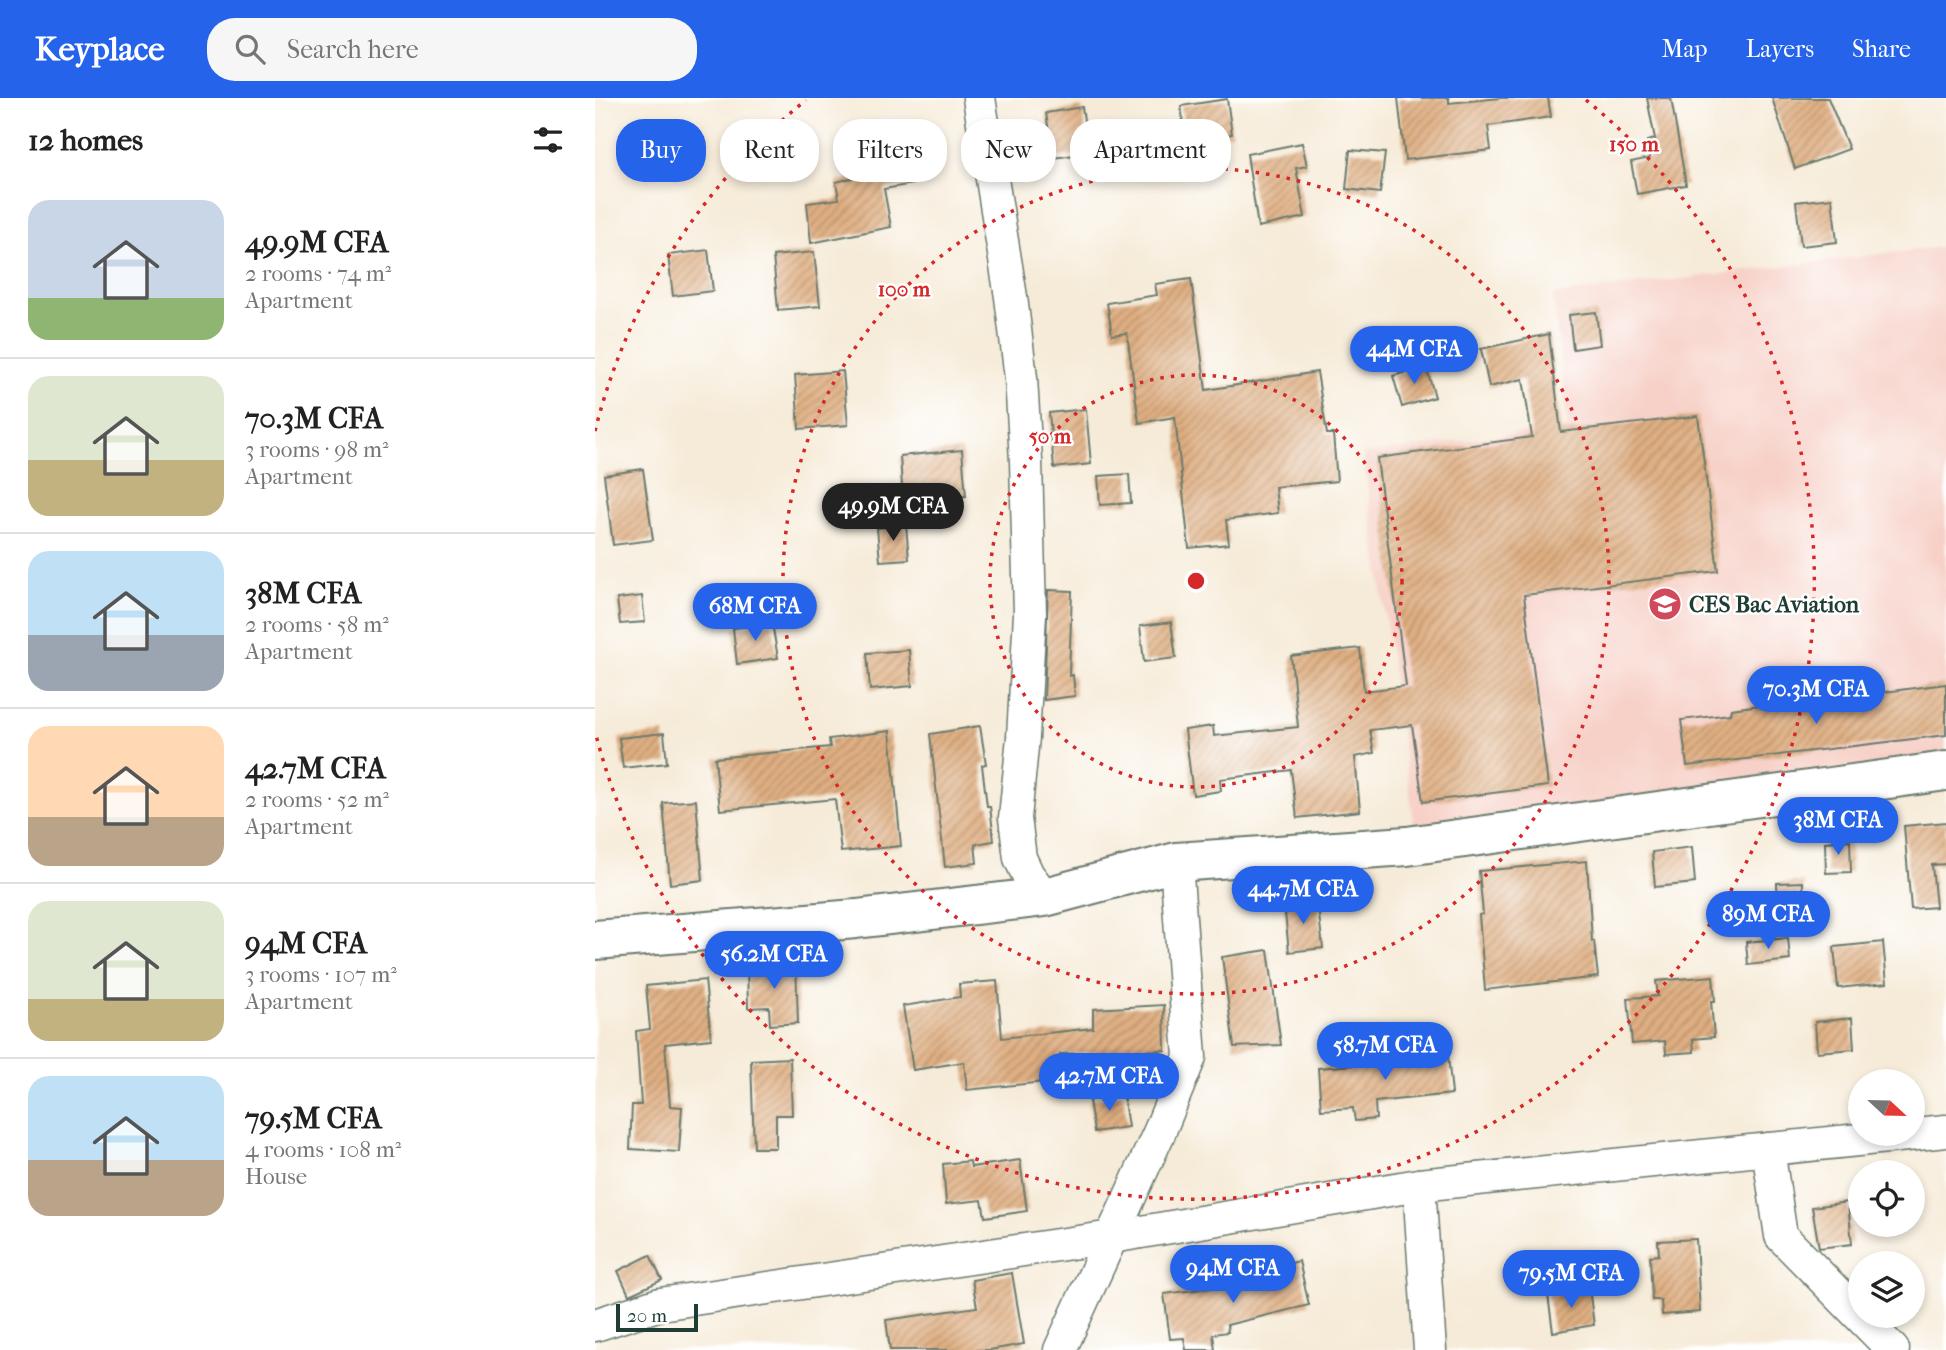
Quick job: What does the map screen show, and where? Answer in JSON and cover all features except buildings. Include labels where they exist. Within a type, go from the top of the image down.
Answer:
[{"type":"street","points":[[979,98],[1011,297],[1021,378],[1026,461],[1030,614],[1015,818],[1020,858],[1028,875],[1045,897]]},
{"type":"street","points":[[595,940],[856,919],[1045,897],[1176,862],[1408,846],[1946,771]]},
{"type":"street","points":[[1060,1350],[1159,1133],[1190,1057],[1176,862]]},
{"type":"street","points":[[595,1325],[660,1304],[1112,1237],[1419,1185],[1946,1131]]},
{"type":"street","points":[[1768,1149],[1781,1236],[1893,1350]]},
{"type":"street","points":[[1419,1185],[1430,1350]]},
{"type":"shaded area","name":"CES Bac Aviation","points":[[1946,246],[1946,754],[1415,832],[1363,454],[1568,427],[1553,295]]},
{"type":"place","name":"CES Bac Aviation","points":[[1665,604]]}]
